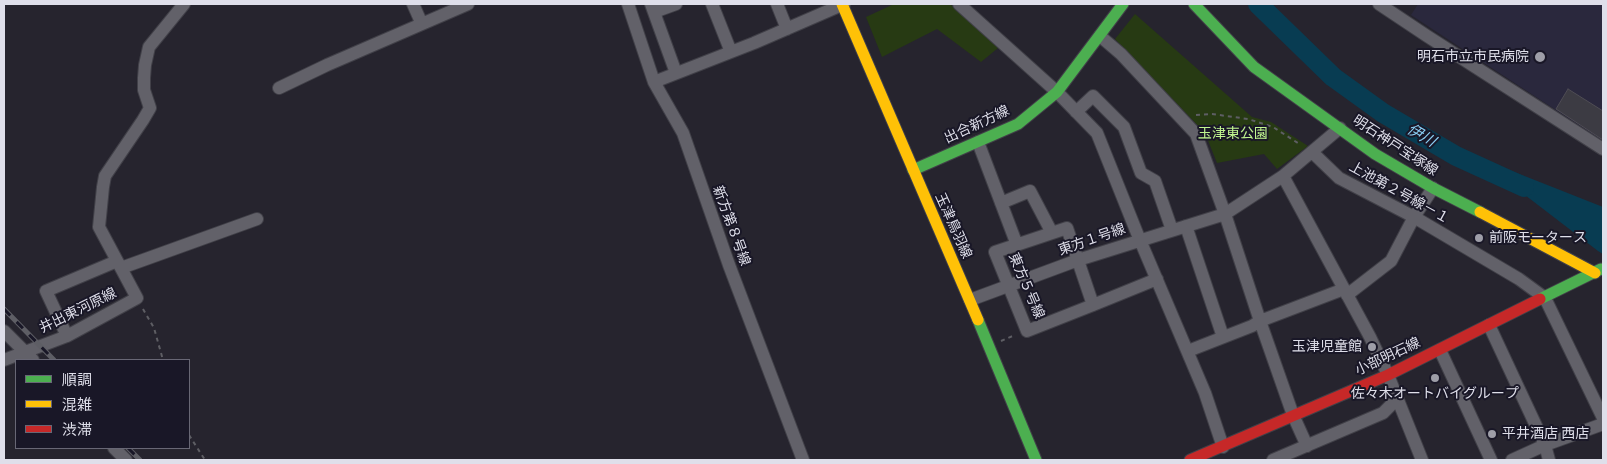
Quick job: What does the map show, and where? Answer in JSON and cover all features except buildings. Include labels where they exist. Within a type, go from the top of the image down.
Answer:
[{"type":"main road","name":"玉津鳥羽線","points":[[843,4],[970,300],[1036,460]]},
{"type":"main road","name":"出合新方線","points":[[913,170],[1018,124],[1057,92],[1123,4]]},
{"type":"main road","name":"明石神戸宝塚線","points":[[1194,4],[1254,67],[1375,154],[1433,188],[1600,273]]},
{"type":"main road","name":"小部明石線","points":[[1190,460],[1388,375],[1600,273]]},
{"type":"street","name":"井出東河原線","points":[[4,360],[30,356],[136,298],[99,227],[105,176],[144,120],[150,108],[144,90],[144,78],[150,47],[184,4]]},
{"type":"street","points":[[413,4],[421,22]]},
{"type":"street","points":[[279,88],[327,64],[421,22],[468,4]]},
{"type":"street","name":"新方第８号線","points":[[628,4],[654,82],[684,132],[729,265],[803,460]]},
{"type":"street","points":[[676,4],[653,8],[676,73]]},
{"type":"street","points":[[712,4],[731,52]]},
{"type":"street","points":[[778,4],[787,29]]},
{"type":"street","points":[[654,82],[787,29],[843,4]]},
{"type":"street","points":[[959,4],[1057,92],[1097,133],[1206,393],[1224,447]]},
{"type":"street","points":[[1379,4],[1603,150]]},
{"type":"street","points":[[1100,36],[1121,54],[1196,134],[1293,415],[1306,446]]},
{"type":"street","points":[[1076,112],[1093,96],[1124,127],[1141,173],[1155,181],[1172,230]]},
{"type":"street","name":"東方１号線","points":[[970,300],[1078,260],[1225,214],[1283,176],[1340,128]]},
{"type":"street","points":[[978,142],[1017,245]]},
{"type":"street","name":"上池第２号線－１","points":[[1312,152],[1339,178],[1414,218],[1520,279],[1545,298]]},
{"type":"street","points":[[1283,176],[1370,337],[1388,375],[1396,400],[1422,460]]},
{"type":"street","points":[[1188,351],[1252,326],[1260,321],[1345,292],[1391,261],[1414,218],[1433,188]]},
{"type":"street","points":[[1001,203],[1030,190],[1052,233],[1067,228],[1093,305]]},
{"type":"street","points":[[67,336],[46,291],[257,220]]},
{"type":"street","points":[[1186,226],[1223,337]]},
{"type":"street","name":"東方５号線","points":[[1052,233],[995,252],[1027,331],[1158,279]]},
{"type":"street","points":[[1545,298],[1603,418]]},
{"type":"street","points":[[1489,325],[1545,445],[1549,460]]},
{"type":"street","points":[[4,331],[30,356]]},
{"type":"street","points":[[1440,350],[1491,460]]},
{"type":"street","points":[[1273,460],[1383,413],[1396,400]]},
{"type":"street","points":[[1512,460],[1545,445],[1603,424]]},
{"type":"street","points":[[115,449],[126,460]]},
{"type":"path","points":[[1179,116],[1212,114],[1248,119],[1273,127],[1312,152]]},
{"type":"path","points":[[136,298],[154,328],[163,359]]},
{"type":"path","points":[[989,346],[1027,331]]},
{"type":"path","points":[[190,437],[205,460]]},
{"type":"shaded area","name":"明石市立市民病院","points":[[1418,4],[1603,4],[1603,141],[1411,15]]},
{"type":"green space","points":[[894,4],[950,4],[998,48],[981,62],[937,29],[882,57],[866,17]]},
{"type":"green space","name":"玉津東公園","points":[[1135,14],[1252,117],[1271,122],[1308,146],[1277,169],[1264,154],[1217,163],[1205,133],[1115,39]]},
{"type":"water","points":[[1474,156],[1603,207],[1603,254],[1598,251]]},
{"type":"waterway","name":"伊川","points":[[1258,4],[1333,77],[1383,113],[1456,156],[1524,187]]},
{"type":"railway","points":[[4,309],[53,359]]},
{"type":"railway","points":[[129,449],[140,460]]},
{"type":"traffic: fast","points":[[913,170],[1018,124],[1057,92],[1123,4]]},
{"type":"traffic: fast","points":[[1194,4],[1254,67],[1375,154],[1433,188],[1480,212]]},
{"type":"traffic: fast","points":[[1540,299],[1601,269]]},
{"type":"traffic: fast","points":[[978,320],[1036,460]]},
{"type":"traffic: slow","points":[[842,4],[978,320]]},
{"type":"traffic: slow","points":[[1480,212],[1595,273]]},
{"type":"traffic: jam","points":[[1190,460],[1388,375],[1540,299]]},
{"type":"place","name":"明石市立市民病院","points":[[1540,57]]},
{"type":"place","name":"前阪モータース","points":[[1479,238]]},
{"type":"place","name":"玉津児童館","points":[[1372,347]]},
{"type":"place","name":"佐々木オートバイグループ","points":[[1435,378]]},
{"type":"place","name":"平井酒店 西店","points":[[1492,434]]}]
